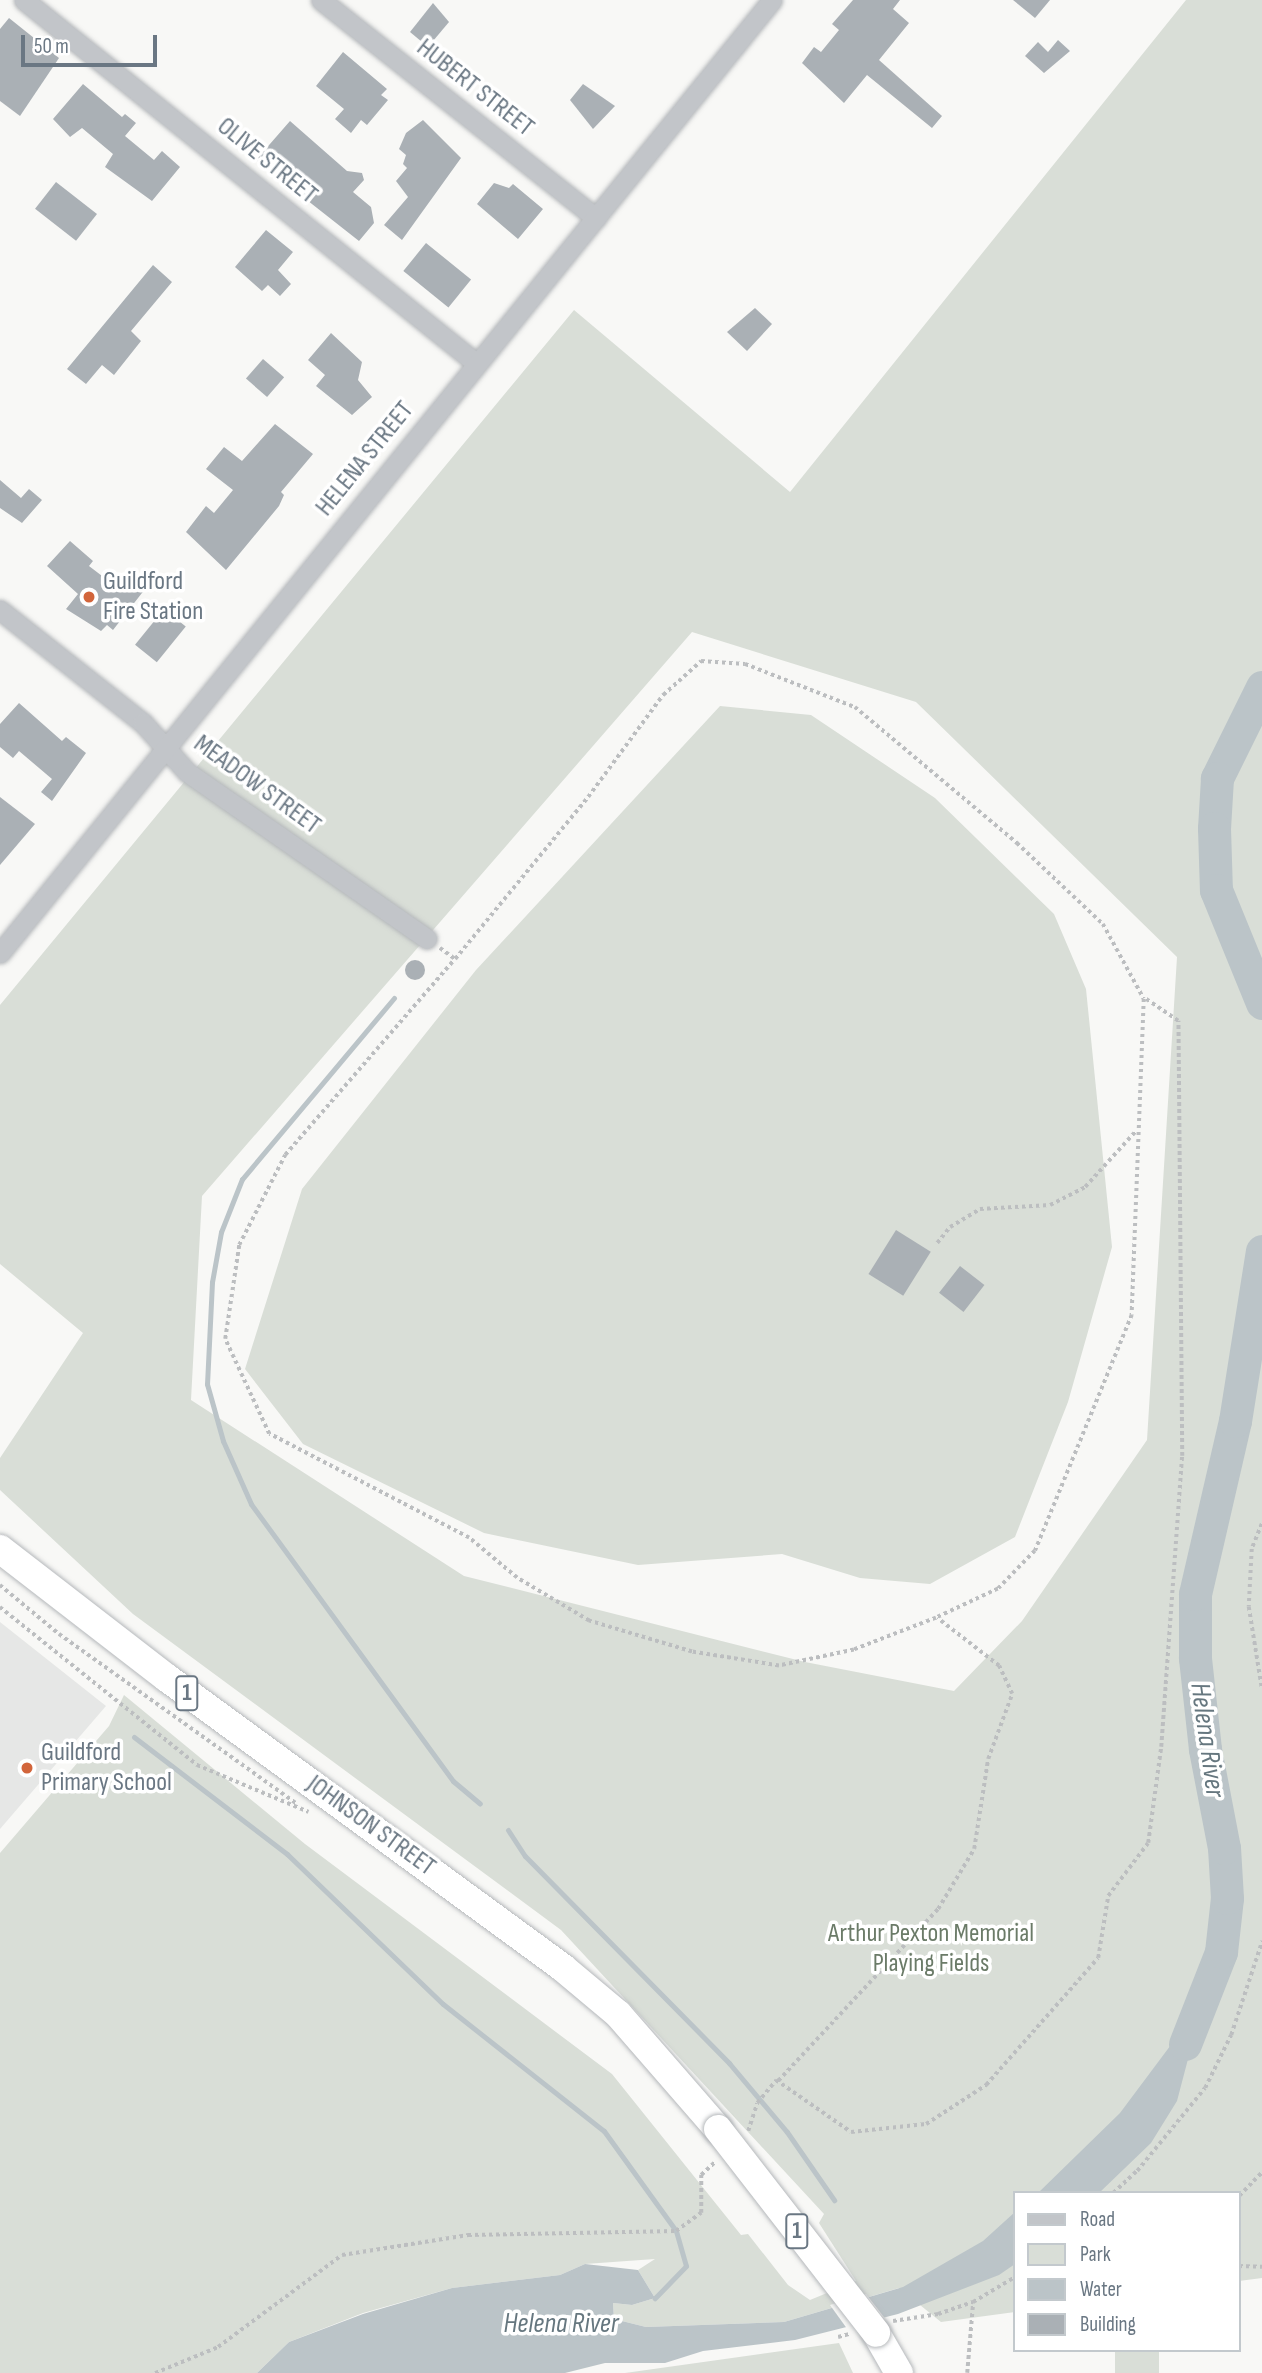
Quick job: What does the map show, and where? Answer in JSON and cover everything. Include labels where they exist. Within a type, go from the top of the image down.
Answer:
[{"type":"highway","name":"JOHNSON STREET","points":[[0,1549],[166,1678],[563,1968],[618,2014],[728,2135]]},
{"type":"highway","name":"1","points":[[728,2135],[875,2329],[899,2373]]},
{"type":"street","name":"OLIVE STREET","points":[[24,0],[476,363]]},
{"type":"street","name":"HUBERT STREET","points":[[321,0],[596,218]]},
{"type":"street","name":"HELENA STREET","points":[[0,953],[772,0]]},
{"type":"street","name":"MEADOW STREET","points":[[0,610],[143,723],[187,772],[427,939]]},
{"type":"path","points":[[778,2081],[851,2132],[926,2124],[986,2085],[1036,2022],[1098,1958],[1108,1896],[1148,1843],[1160,1747],[1182,1456],[1178,1021],[1144,999],[1103,924],[1017,843],[855,707],[745,664],[701,661],[663,695],[588,797],[455,959],[285,1155],[239,1245],[225,1339],[269,1434],[469,1538],[517,1578],[589,1621],[692,1652],[779,1666],[854,1650],[998,1590],[1035,1551],[1132,1315],[1144,999]]},
{"type":"path","points":[[937,1243],[950,1227],[980,1209],[1051,1205],[1085,1187],[1138,1129]]},
{"type":"path","points":[[1262,1524],[1252,1549],[1249,1607],[1262,1688]]},
{"type":"path","points":[[0,1585],[59,1634],[320,1820]]},
{"type":"path","points":[[0,1607],[197,1765],[309,1812]]},
{"type":"path","points":[[728,2135],[747,2133],[757,2103],[937,1909],[974,1849],[988,1759],[1012,1693],[999,1666],[936,1618]]},
{"type":"path","points":[[1115,2191],[1137,2171],[1205,2088],[1231,2035],[1262,1941]]},
{"type":"path","points":[[155,2373],[218,2347],[342,2255],[468,2235],[676,2231],[701,2213],[701,2175],[719,2158]]},
{"type":"path","points":[[1241,2194],[1262,2172]]},
{"type":"path","points":[[1241,2266],[1262,2267]]},
{"type":"path","points":[[838,2337],[973,2302],[1014,2278]]},
{"type":"path","points":[[967,2373],[973,2302]]},
{"type":"shaded area","name":"Guildford Primary School","points":[[0,1622],[106,1706],[0,1829]]},
{"type":"green space","name":"Arthur Pexton Memorial Playing Fields","points":[[1186,0],[1262,0],[1262,2278],[1241,2281],[1241,2191],[1014,2191],[1014,2312],[941,2322],[899,2288],[784,2322],[646,2327],[614,2319],[613,2303],[632,2305],[655,2298],[638,2270],[655,2259],[585,2264],[560,2275],[452,2288],[363,2313],[289,2342],[257,2373],[0,2373],[0,1853],[109,1726],[124,1695],[305,1844],[612,2074],[741,2235],[748,2234],[788,2285],[810,2300],[856,2281],[819,2223],[824,2214],[561,1930],[133,1614],[0,1490],[0,1458],[83,1333],[0,1264],[0,1005],[574,310],[790,492]],"holes":[[[692,632],[916,702],[1177,957],[1147,1440],[1022,1621],[954,1691],[805,1662],[464,1576],[191,1400],[202,1196]]]},
{"type":"green space","points":[[720,706],[811,715],[935,798],[1054,914],[1086,989],[1112,1247],[1068,1402],[1015,1537],[930,1584],[860,1578],[782,1554],[638,1565],[484,1533],[303,1444],[245,1369],[302,1189],[476,970]]},
{"type":"green space","points":[[839,2343],[853,2373],[625,2373]]},
{"type":"green space","points":[[1115,2352],[1159,2352],[1159,2373],[1115,2373]]},
{"type":"water","points":[[1203,2002],[1177,2101],[1151,2143],[1101,2191],[1040,2191],[1120,2113]]},
{"type":"water","name":"Helena River","points":[[1014,2213],[1014,2265],[999,2275],[898,2314],[795,2340],[703,2351],[665,2363],[605,2363],[565,2373],[257,2373],[289,2342],[363,2314],[452,2288],[560,2275],[585,2264],[638,2270],[655,2298],[632,2305],[613,2303],[614,2319],[646,2327],[784,2322],[903,2287],[983,2241]]},
{"type":"pier","points":[[866,2294],[887,2321],[848,2330],[830,2305]]},
{"type":"building","points":[[853,0],[900,0],[893,9],[909,23],[879,60],[942,116],[932,128],[867,75],[844,103],[802,63],[814,47],[821,52],[839,30],[832,24]]},
{"type":"building","points":[[1013,0],[1050,0],[1035,18]]},
{"type":"building","points":[[433,3],[449,22],[428,47],[410,32]]},
{"type":"building","points":[[9,18],[59,58],[20,116],[0,101],[0,29]]},
{"type":"building","points":[[1058,40],[1070,51],[1044,73],[1025,56],[1038,42],[1048,52]]},
{"type":"building","points":[[343,52],[387,89],[381,95],[388,100],[367,125],[361,120],[351,133],[335,119],[344,109],[316,86]]},
{"type":"building","points":[[83,84],[122,117],[125,114],[136,123],[125,136],[154,160],[162,151],[180,167],[152,201],[105,167],[113,154],[82,128],[70,137],[53,119]]},
{"type":"building","points":[[583,84],[615,106],[593,129],[570,100]]},
{"type":"building","points":[[423,120],[461,158],[402,240],[384,225],[408,197],[396,181],[407,168],[403,164],[406,155],[399,149],[406,133]]},
{"type":"building","points":[[290,121],[347,171],[362,173],[364,180],[353,192],[371,207],[374,223],[359,241],[256,160]]},
{"type":"building","points":[[56,182],[97,214],[76,241],[35,209]]},
{"type":"building","points":[[494,183],[509,188],[513,184],[543,209],[518,239],[477,204]]},
{"type":"building","points":[[266,230],[293,252],[278,270],[291,284],[280,296],[268,285],[262,291],[235,267]]},
{"type":"building","points":[[426,243],[471,280],[448,307],[403,271]]},
{"type":"building","points":[[153,265],[172,282],[131,331],[141,341],[114,375],[102,365],[86,384],[67,369]]},
{"type":"building","points":[[755,308],[772,324],[747,351],[727,332]]},
{"type":"building","points":[[331,333],[362,362],[358,380],[372,397],[352,415],[316,386],[325,375],[308,360]]},
{"type":"building","points":[[263,359],[284,377],[267,397],[246,379]]},
{"type":"building","points":[[275,424],[313,454],[281,492],[284,495],[279,506],[226,570],[186,532],[206,506],[214,513],[233,490],[206,469],[224,447],[242,461]]},
{"type":"building","points":[[0,480],[21,498],[29,489],[42,500],[22,523],[0,508]]},
{"type":"building","points":[[70,541],[93,561],[89,566],[123,592],[138,575],[149,584],[113,630],[107,625],[101,631],[66,609],[78,594],[47,566]]},
{"type":"building","points":[[164,609],[186,627],[157,662],[135,645]]},
{"type":"building","points":[[19,703],[62,741],[66,737],[86,753],[52,801],[41,792],[52,779],[19,751],[13,758],[0,747],[0,724]]},
{"type":"building","points":[[0,797],[35,824],[0,865]]},
{"type":"building","points":[[415,960],[422,963],[425,970],[422,977],[415,980],[408,977],[405,970],[408,963]]},
{"type":"building","points":[[896,1230],[931,1252],[903,1296],[868,1274]]},
{"type":"building","points":[[960,1266],[984,1285],[963,1312],[939,1293]]},
{"type":"waterway","name":"Helena River","points":[[1262,687],[1217,778],[1214,828],[1216,890],[1262,1003]]},
{"type":"waterway","points":[[394,998],[242,1179],[221,1232],[212,1282],[207,1384],[223,1441],[251,1504],[453,1781],[480,1804]]},
{"type":"waterway","name":"Helena River","points":[[1185,2044],[1221,1952],[1227,1898],[1224,1848],[1205,1749],[1195,1658],[1195,1594],[1235,1421],[1262,1251]]},
{"type":"waterway","points":[[134,1737],[287,1854],[443,2004],[604,2131],[676,2231],[686,2266],[655,2298]]},
{"type":"waterway","points":[[508,1830],[525,1856],[729,2063],[787,2132],[834,2200]]},
{"type":"place","name":"Guildford Fire Station","points":[[89,597]]},
{"type":"place","name":"Guildford Primary School","points":[[27,1768]]}]
